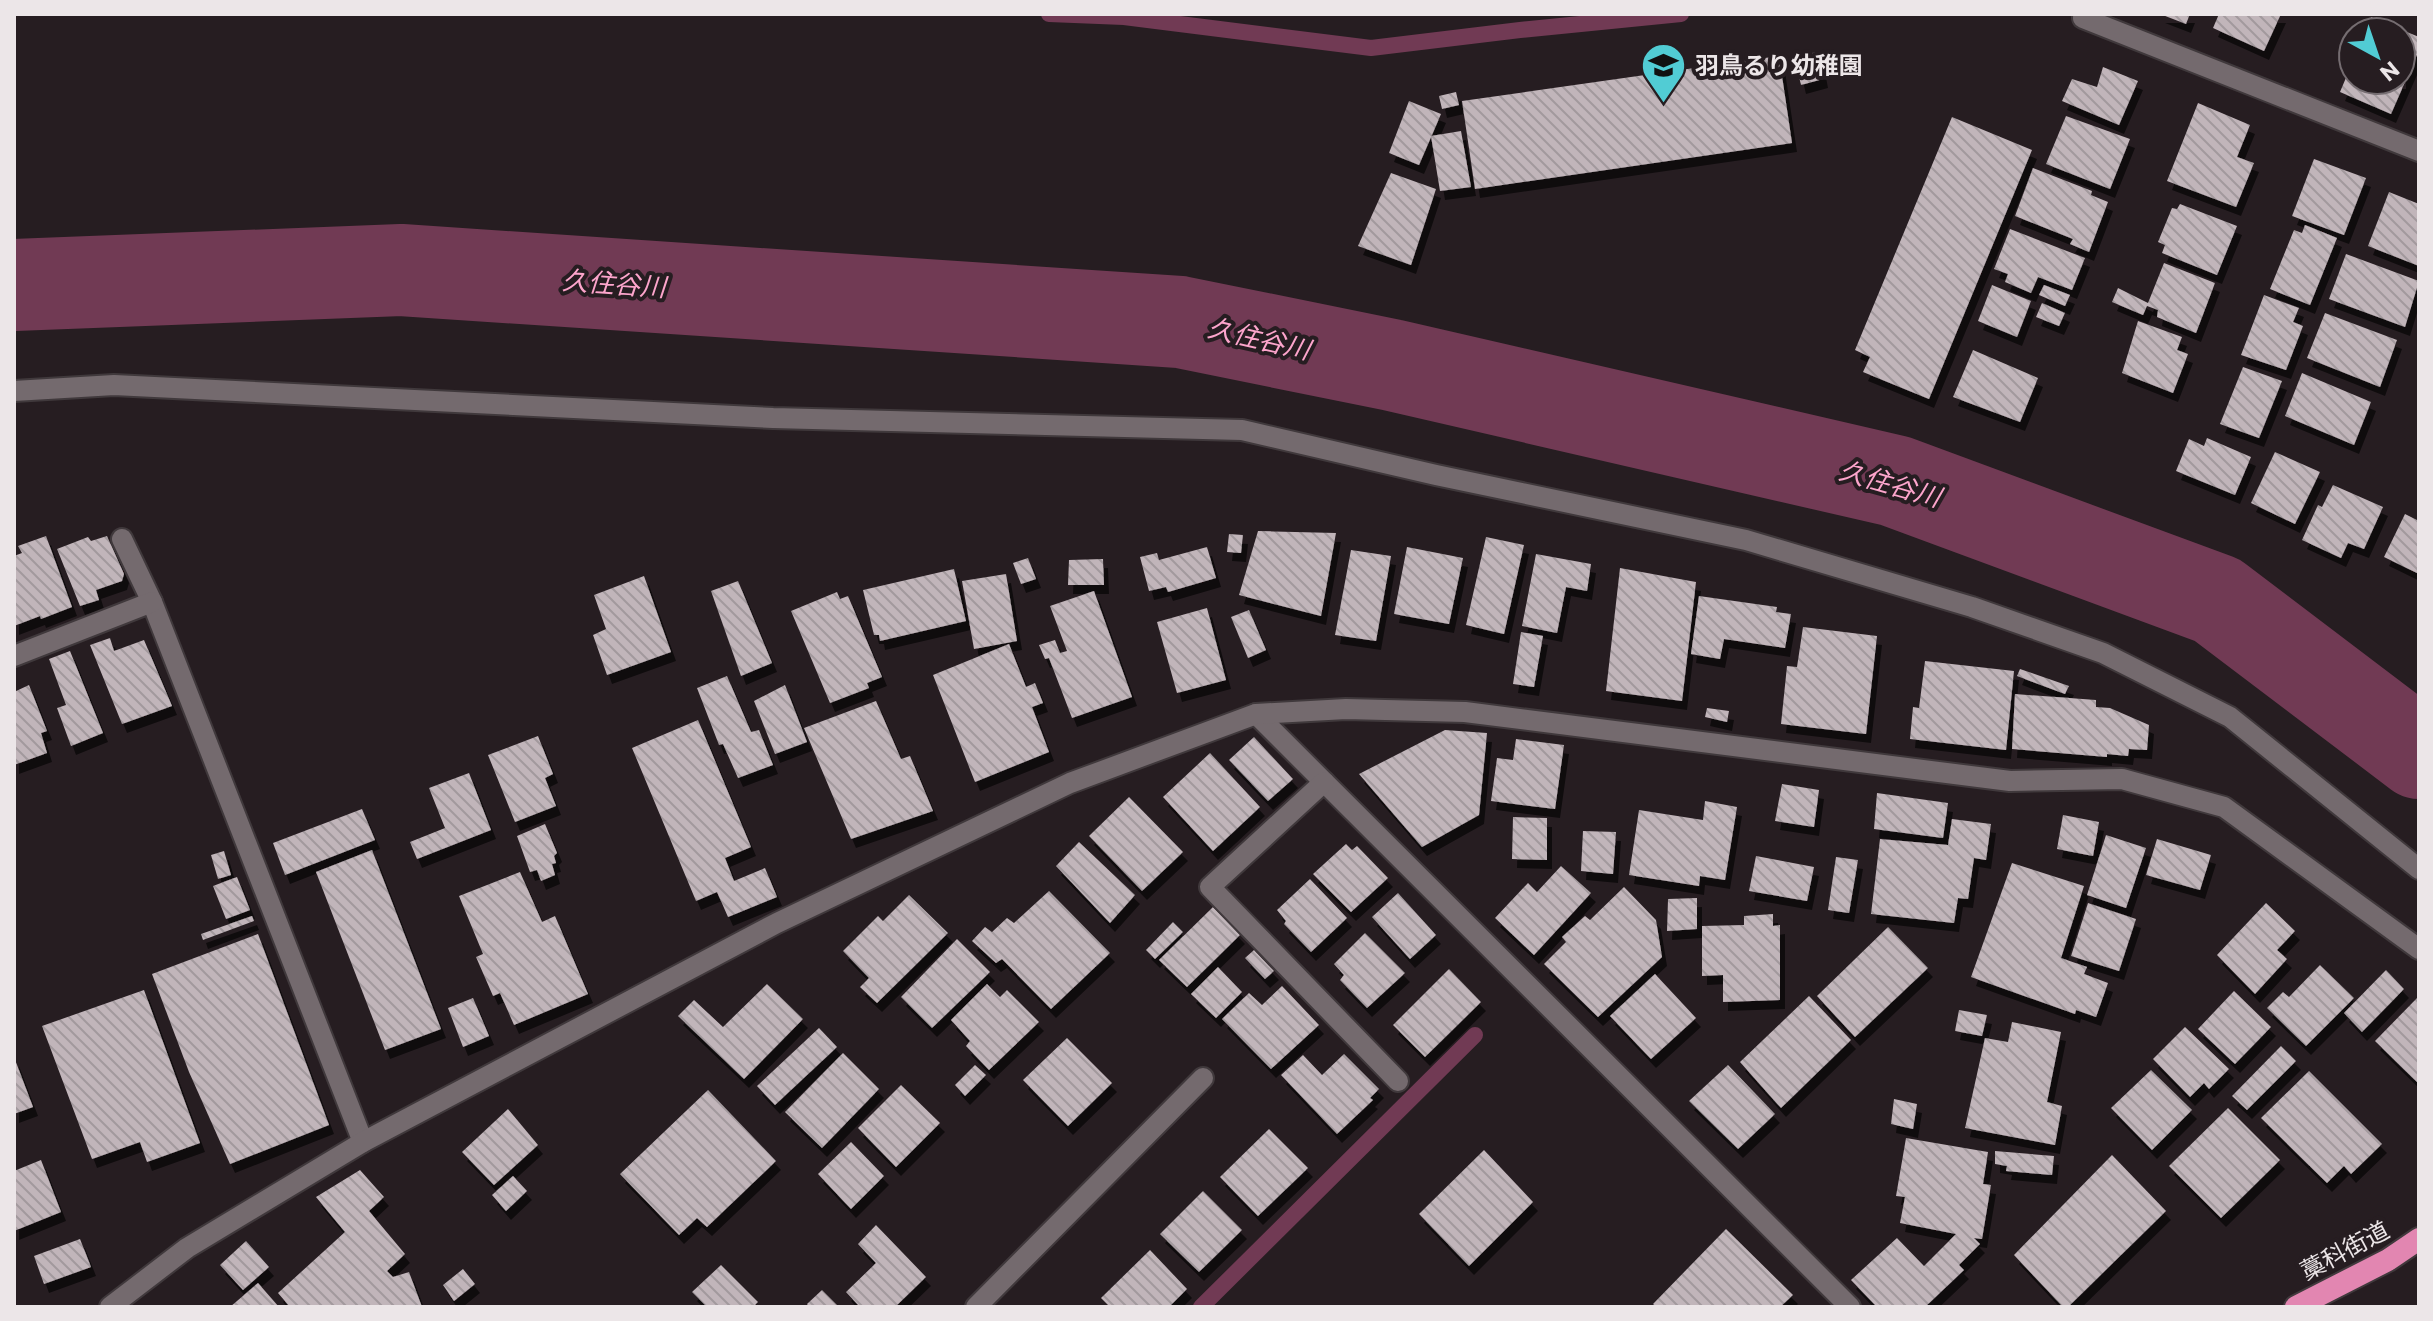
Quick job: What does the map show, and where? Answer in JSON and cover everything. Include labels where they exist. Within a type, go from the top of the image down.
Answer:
[{"type":"highway","name":"藁科街道","points":[[2296,1307],[2388,1260],[2419,1239]]},
{"type":"street","points":[[2083,18],[2419,151]]},
{"type":"street","points":[[14,391],[114,385],[773,418],[1242,430],[1436,475],[1746,540],[1972,607],[2103,653],[2230,717],[2419,869]]},
{"type":"street","points":[[122,539],[152,602],[363,1142]]},
{"type":"street","points":[[14,656],[152,602]]},
{"type":"street","points":[[110,1307],[187,1248],[363,1142],[777,923],[1070,783],[1256,714],[1346,709],[1465,712],[2010,781],[2122,779],[2224,807],[2419,949]]},
{"type":"street","points":[[1256,714],[1850,1307]]},
{"type":"street","points":[[1324,782],[1210,887],[1398,1081]]},
{"type":"street","points":[[976,1307],[1203,1078]]},
{"type":"building","points":[[2160,14],[2190,14],[2186,24]]},
{"type":"building","points":[[2219,14],[2281,14],[2264,51],[2213,28]]},
{"type":"building","points":[[1818,52],[1823,79],[1801,85],[1794,56]]},
{"type":"building","points":[[1779,56],[1792,143],[1475,189],[1462,101]]},
{"type":"building","points":[[2103,67],[2138,81],[2119,125],[2062,101],[2072,79],[2097,87]]},
{"type":"building","points":[[1456,92],[1459,105],[1442,109],[1439,96]]},
{"type":"building","points":[[2349,96],[2399,96],[2391,114]]},
{"type":"building","points":[[1409,101],[1441,114],[1419,165],[1389,153]]},
{"type":"building","points":[[2198,103],[2250,125],[2237,157],[2254,163],[2236,207],[2167,181]]},
{"type":"building","points":[[2066,116],[2130,139],[2110,189],[2046,164]]},
{"type":"building","points":[[1952,117],[2032,150],[1929,399],[1863,372],[1870,357],[1855,350]]},
{"type":"building","points":[[1461,131],[1471,187],[1440,191],[1431,136]]},
{"type":"building","points":[[2314,159],[2366,178],[2344,235],[2292,216]]},
{"type":"building","points":[[2033,168],[2092,191],[2091,195],[2108,202],[2089,252],[2070,244],[2073,239],[2015,216]]},
{"type":"building","points":[[1391,173],[1436,189],[1411,265],[1358,246]]},
{"type":"building","points":[[2389,192],[2419,204],[2419,266],[2368,246]]},
{"type":"building","points":[[2180,204],[2237,226],[2217,275],[2162,253],[2165,245],[2158,242],[2172,208],[2177,209]]},
{"type":"building","points":[[2305,225],[2337,238],[2310,305],[2270,289],[2294,230],[2302,233]]},
{"type":"building","points":[[2010,229],[2085,258],[2072,290],[2038,277],[2031,293],[2005,282],[2008,274],[1994,269]]},
{"type":"building","points":[[2346,254],[2419,281],[2405,327],[2329,299]]},
{"type":"building","points":[[2164,263],[2215,283],[2196,333],[2157,317],[2158,310],[2147,306],[2143,315],[2112,302],[2118,288],[2148,303]]},
{"type":"building","points":[[1992,285],[2031,301],[2017,337],[1978,321]]},
{"type":"building","points":[[2044,285],[2070,295],[2065,306],[2039,295]]},
{"type":"building","points":[[2264,295],[2299,308],[2293,322],[2303,326],[2286,370],[2241,355]]},
{"type":"building","points":[[2042,303],[2065,313],[2059,326],[2036,317]]},
{"type":"building","points":[[2325,313],[2397,340],[2380,387],[2307,358]]},
{"type":"building","points":[[2138,321],[2182,337],[2177,350],[2188,354],[2173,393],[2122,373]]},
{"type":"building","points":[[1973,350],[2038,378],[2020,422],[1953,397]]},
{"type":"building","points":[[2243,367],[2282,381],[2259,438],[2220,424]]},
{"type":"building","points":[[2302,373],[2371,402],[2354,445],[2285,416]]},
{"type":"building","points":[[2207,438],[2251,457],[2235,495],[2176,471],[2189,439],[2204,446]]},
{"type":"building","points":[[2275,452],[2320,472],[2295,524],[2251,503]]},
{"type":"building","points":[[2333,485],[2383,507],[2364,549],[2348,543],[2341,558],[2302,540],[2318,505],[2322,507]]},
{"type":"building","points":[[2405,514],[2419,521],[2419,574],[2384,557]]},
{"type":"building","points":[[1258,531],[1336,533],[1321,616],[1239,595]]},
{"type":"building","points":[[1229,534],[1243,535],[1241,553],[1227,552]]},
{"type":"building","points":[[46,536],[72,607],[14,626],[14,556],[22,553],[18,546]]},
{"type":"building","points":[[107,536],[124,574],[122,581],[96,590],[99,600],[80,606],[57,549],[88,537],[91,541]]},
{"type":"building","points":[[1486,537],[1524,545],[1504,634],[1466,625]]},
{"type":"building","points":[[1207,547],[1216,578],[1168,592],[1166,587],[1149,591],[1140,557],[1157,553],[1159,560]]},
{"type":"building","points":[[1407,547],[1463,558],[1449,624],[1394,614]]},
{"type":"building","points":[[1351,550],[1391,556],[1376,641],[1335,635]]},
{"type":"building","points":[[1536,554],[1591,564],[1587,591],[1566,587],[1557,633],[1522,626]]},
{"type":"building","points":[[1028,558],[1036,579],[1021,584],[1013,563]]},
{"type":"building","points":[[1103,559],[1104,585],[1068,585],[1069,560]]},
{"type":"building","points":[[1620,568],[1696,582],[1682,701],[1606,691]]},
{"type":"building","points":[[954,569],[966,621],[880,641],[879,635],[874,635],[863,590]]},
{"type":"building","points":[[1006,574],[1017,641],[974,649],[962,581]]},
{"type":"building","points":[[644,576],[671,652],[607,675],[593,635],[606,629],[594,595]]},
{"type":"building","points":[[738,581],[772,663],[741,676],[711,591]]},
{"type":"building","points":[[1094,591],[1132,697],[1072,718],[1049,658],[1045,659],[1039,645],[1055,640],[1060,653],[1067,651],[1050,606]]},
{"type":"building","points":[[837,592],[840,599],[848,596],[882,677],[867,683],[869,688],[830,703],[791,611]]},
{"type":"building","points":[[1699,596],[1777,607],[1776,612],[1791,614],[1785,648],[1724,639],[1720,659],[1691,654]]},
{"type":"building","points":[[1207,608],[1226,680],[1177,693],[1157,622]]},
{"type":"building","points":[[1249,610],[1266,650],[1248,658],[1231,617]]},
{"type":"building","points":[[1803,627],[1877,636],[1866,734],[1781,724],[1787,666],[1797,667]]},
{"type":"building","points":[[1521,632],[1543,636],[1534,687],[1513,684]]},
{"type":"building","points":[[110,638],[114,651],[144,640],[172,706],[122,724],[90,645]]},
{"type":"building","points":[[1009,644],[1026,687],[1035,683],[1043,703],[1032,707],[1049,752],[975,782],[933,675]]},
{"type":"building","points":[[70,651],[103,733],[71,746],[57,708],[66,705],[49,659]]},
{"type":"building","points":[[1925,661],[2014,671],[2006,750],[1910,739],[1913,707],[1919,708]]},
{"type":"building","points":[[2020,669],[2069,686],[2065,694],[2017,676]]},
{"type":"building","points":[[727,676],[751,732],[759,730],[773,765],[738,778],[723,744],[719,745],[697,688]]},
{"type":"building","points":[[29,685],[47,731],[41,733],[47,753],[14,765],[14,692]]},
{"type":"building","points":[[785,685],[807,742],[775,754],[754,701]]},
{"type":"building","points":[[2015,694],[2096,700],[2096,707],[2110,708],[2149,725],[2147,750],[2129,749],[2128,756],[2107,754],[2107,757],[2012,749]]},
{"type":"building","points":[[876,701],[901,759],[910,756],[933,811],[851,839],[804,728]]},
{"type":"building","points":[[1707,708],[1729,711],[1727,722],[1705,717]]},
{"type":"building","points":[[698,720],[751,847],[725,858],[734,881],[765,868],[777,897],[728,917],[717,892],[696,901],[632,748]]},
{"type":"building","points":[[1445,730],[1487,733],[1479,815],[1422,847],[1359,774]]},
{"type":"building","points":[[538,736],[553,774],[545,778],[556,806],[515,822],[488,755]]},
{"type":"building","points":[[1254,737],[1293,779],[1268,801],[1229,760]]},
{"type":"building","points":[[1516,739],[1564,745],[1555,809],[1491,801],[1497,758],[1513,760]]},
{"type":"building","points":[[1210,753],[1260,807],[1213,851],[1163,797]]},
{"type":"building","points":[[469,773],[491,830],[417,859],[410,842],[445,828],[429,788]]},
{"type":"building","points":[[1782,784],[1819,790],[1814,827],[1775,821]]},
{"type":"building","points":[[1877,793],[1948,803],[1943,838],[1874,829]]},
{"type":"building","points":[[1129,797],[1183,852],[1142,891],[1089,836]]},
{"type":"building","points":[[1705,801],[1737,807],[1725,880],[1700,876],[1699,886],[1629,875],[1639,810],[1703,820]]},
{"type":"building","points":[[362,809],[375,840],[285,875],[273,843]]},
{"type":"building","points":[[2063,815],[2099,822],[2093,856],[2057,849]]},
{"type":"building","points":[[1513,817],[1547,818],[1547,860],[1512,859]]},
{"type":"building","points":[[1952,819],[1991,824],[1986,860],[1974,858],[1968,899],[1958,898],[1954,923],[1871,914],[1880,839],[1948,845]]},
{"type":"building","points":[[545,824],[557,853],[554,856],[556,863],[552,864],[555,875],[541,881],[537,870],[530,872],[517,836]]},
{"type":"building","points":[[1583,831],[1616,832],[1613,874],[1581,871]]},
{"type":"building","points":[[2106,835],[2146,848],[2126,908],[2087,895]]},
{"type":"building","points":[[2157,839],[2211,855],[2200,890],[2146,875]]},
{"type":"building","points":[[1079,842],[1135,895],[1110,923],[1056,866]]},
{"type":"building","points":[[1346,844],[1352,850],[1357,846],[1388,878],[1351,912],[1313,874]]},
{"type":"building","points":[[372,850],[441,1029],[385,1050],[316,872]]},
{"type":"building","points":[[224,851],[231,875],[218,879],[211,855]]},
{"type":"building","points":[[1756,856],[1814,867],[1807,901],[1749,891]]},
{"type":"building","points":[[1836,857],[1858,860],[1849,913],[1828,910]]},
{"type":"building","points":[[2012,863],[2084,886],[2061,958],[2087,967],[2084,974],[2108,983],[2096,1017],[2076,1010],[2075,1014],[1971,977]]},
{"type":"building","points":[[1561,866],[1591,893],[1534,955],[1495,918],[1528,883],[1537,892]]},
{"type":"building","points":[[520,872],[542,922],[555,916],[588,994],[514,1025],[500,993],[493,996],[476,957],[483,954],[459,896]]},
{"type":"building","points":[[237,877],[250,910],[226,919],[213,886]]},
{"type":"building","points":[[1310,879],[1347,918],[1311,952],[1284,924],[1286,921],[1277,910]]},
{"type":"building","points":[[1624,887],[1656,920],[1662,957],[1598,1017],[1544,964],[1566,942],[1562,937],[1585,916],[1590,920]]},
{"type":"building","points":[[1049,891],[1110,953],[1051,1009],[1002,959],[996,963],[972,941],[985,927],[992,932],[1007,918],[1014,923]]},
{"type":"building","points":[[1398,893],[1436,935],[1410,959],[1372,917]]},
{"type":"building","points":[[909,895],[948,933],[877,1003],[860,987],[869,978],[843,951],[878,916],[883,921]]},
{"type":"building","points":[[1697,898],[1697,929],[1667,931],[1668,899]]},
{"type":"building","points":[[2088,903],[2136,919],[2119,971],[2071,956]]},
{"type":"building","points":[[2266,903],[2295,931],[2277,950],[2287,959],[2255,994],[2217,955]]},
{"type":"building","points":[[1213,907],[1240,935],[1187,987],[1159,960]]},
{"type":"building","points":[[1773,914],[1773,926],[1780,925],[1780,1000],[1723,1002],[1723,975],[1702,976],[1702,926],[1744,925],[1744,916]]},
{"type":"building","points":[[252,916],[254,921],[203,940],[201,934]]},
{"type":"building","points":[[1173,922],[1183,932],[1155,959],[1146,950]]},
{"type":"building","points":[[1888,927],[1928,968],[1855,1037],[1817,996]]},
{"type":"building","points":[[1365,933],[1405,973],[1367,1008],[1340,980],[1344,975],[1334,964]]},
{"type":"building","points":[[258,934],[329,1125],[230,1164],[189,1072],[152,974]]},
{"type":"building","points":[[957,939],[990,972],[932,1028],[901,997]]},
{"type":"building","points":[[1254,950],[1274,971],[1265,979],[1245,958]]},
{"type":"building","points":[[2320,965],[2354,998],[2306,1046],[2267,1008],[2283,992],[2289,997]]},
{"type":"building","points":[[1218,967],[1242,992],[1216,1018],[1191,994]]},
{"type":"building","points":[[1449,969],[1481,1002],[1425,1057],[1393,1025]]},
{"type":"building","points":[[2386,970],[2404,989],[2362,1032],[2344,1013]]},
{"type":"building","points":[[1655,974],[1696,1018],[1651,1059],[1610,1016]]},
{"type":"building","points":[[767,984],[803,1019],[744,1079],[678,1016],[694,1000],[723,1027]]},
{"type":"building","points":[[987,984],[1000,997],[1007,990],[1039,1022],[989,1070],[966,1046],[970,1041],[951,1020]]},
{"type":"building","points":[[1282,986],[1319,1025],[1271,1069],[1222,1019],[1249,993],[1262,1005]]},
{"type":"building","points":[[144,990],[200,1143],[147,1162],[140,1142],[92,1159],[42,1026]]},
{"type":"building","points":[[2234,991],[2271,1027],[2235,1064],[2198,1029]]},
{"type":"building","points":[[1809,996],[1851,1040],[1781,1108],[1740,1062]]},
{"type":"building","points":[[2419,996],[2419,1084],[2375,1041]]},
{"type":"building","points":[[473,998],[489,1036],[463,1047],[448,1008]]},
{"type":"building","points":[[1959,1010],[1987,1015],[1982,1036],[1955,1031]]},
{"type":"building","points":[[2012,1022],[2061,1032],[2047,1102],[2062,1106],[2055,1145],[1965,1128],[1985,1038],[2008,1042]]},
{"type":"building","points":[[2185,1027],[2229,1069],[2209,1089],[2204,1083],[2190,1097],[2153,1059]]},
{"type":"building","points":[[819,1028],[837,1047],[775,1105],[757,1086]]},
{"type":"building","points":[[1067,1038],[1112,1083],[1068,1126],[1023,1080]]},
{"type":"building","points":[[2281,1046],[2296,1061],[2247,1110],[2232,1096]]},
{"type":"building","points":[[843,1053],[879,1089],[822,1148],[785,1112]]},
{"type":"building","points":[[1344,1054],[1379,1089],[1370,1098],[1373,1100],[1337,1134],[1281,1075],[1303,1055],[1322,1075]]},
{"type":"building","points":[[14,1057],[33,1107],[14,1114]]},
{"type":"building","points":[[975,1065],[986,1075],[965,1096],[955,1085]]},
{"type":"building","points":[[1728,1065],[1775,1114],[1738,1149],[1689,1101]]},
{"type":"building","points":[[2151,1070],[2192,1110],[2152,1150],[2111,1108]]},
{"type":"building","points":[[2309,1071],[2382,1144],[2351,1174],[2344,1166],[2327,1183],[2261,1118]]},
{"type":"building","points":[[901,1085],[940,1123],[896,1167],[858,1128]]},
{"type":"building","points":[[708,1090],[776,1161],[707,1227],[697,1218],[679,1235],[620,1174]]},
{"type":"building","points":[[1894,1099],[1917,1104],[1913,1129],[1891,1124]]},
{"type":"building","points":[[2228,1108],[2280,1160],[2221,1218],[2169,1166]]},
{"type":"building","points":[[508,1109],[538,1145],[494,1185],[462,1152]]},
{"type":"building","points":[[1269,1129],[1308,1168],[1258,1216],[1220,1177]]},
{"type":"building","points":[[1906,1138],[1988,1152],[1983,1184],[1991,1185],[1982,1239],[1974,1238],[1980,1244],[1959,1265],[1964,1270],[1925,1307],[1877,1307],[1851,1280],[1897,1238],[1924,1266],[1956,1234],[1900,1223],[1905,1197],[1896,1196]]},
{"type":"building","points":[[851,1142],[884,1176],[851,1209],[818,1174]]},
{"type":"building","points":[[1484,1150],[1533,1202],[1469,1266],[1419,1214]]},
{"type":"building","points":[[1995,1151],[2054,1156],[2052,1175],[2006,1171],[2007,1166],[1995,1164]]},
{"type":"building","points":[[2112,1155],[2166,1211],[2068,1307],[2063,1307],[2014,1255]]},
{"type":"building","points":[[41,1160],[61,1212],[14,1231],[14,1171]]},
{"type":"building","points":[[360,1170],[384,1197],[369,1211],[405,1254],[387,1271],[393,1277],[409,1272],[422,1307],[290,1307],[278,1293],[345,1232],[316,1197]]},
{"type":"building","points":[[513,1176],[527,1191],[506,1211],[492,1195]]},
{"type":"building","points":[[1203,1191],[1242,1230],[1199,1272],[1160,1234]]},
{"type":"building","points":[[876,1225],[926,1277],[895,1307],[860,1307],[846,1292],[876,1263],[858,1244]]},
{"type":"building","points":[[1726,1229],[1793,1295],[1780,1307],[1656,1307],[1653,1304]]},
{"type":"building","points":[[80,1239],[91,1267],[44,1284],[34,1256]]},
{"type":"building","points":[[246,1241],[269,1267],[243,1290],[220,1265]]},
{"type":"building","points":[[1150,1250],[1187,1289],[1169,1307],[1110,1307],[1101,1298]]},
{"type":"building","points":[[721,1265],[758,1302],[753,1307],[707,1307],[692,1292]]},
{"type":"building","points":[[463,1269],[475,1284],[454,1301],[443,1285]]},
{"type":"building","points":[[258,1283],[279,1307],[230,1307]]},
{"type":"building","points":[[822,1290],[839,1307],[809,1307],[807,1304]]},
{"type":"waterway","points":[[1049,14],[1124,17],[1371,48],[1681,14]]},
{"type":"waterway","name":"久住谷川","points":[[14,285],[401,270],[1180,322],[1392,365],[1895,481],[2217,600],[2419,753]]},
{"type":"waterway","points":[[1201,1307],[1475,1035]]},
{"type":"place","name":"羽鳥るり幼稚園","points":[[1664,105]]}]
